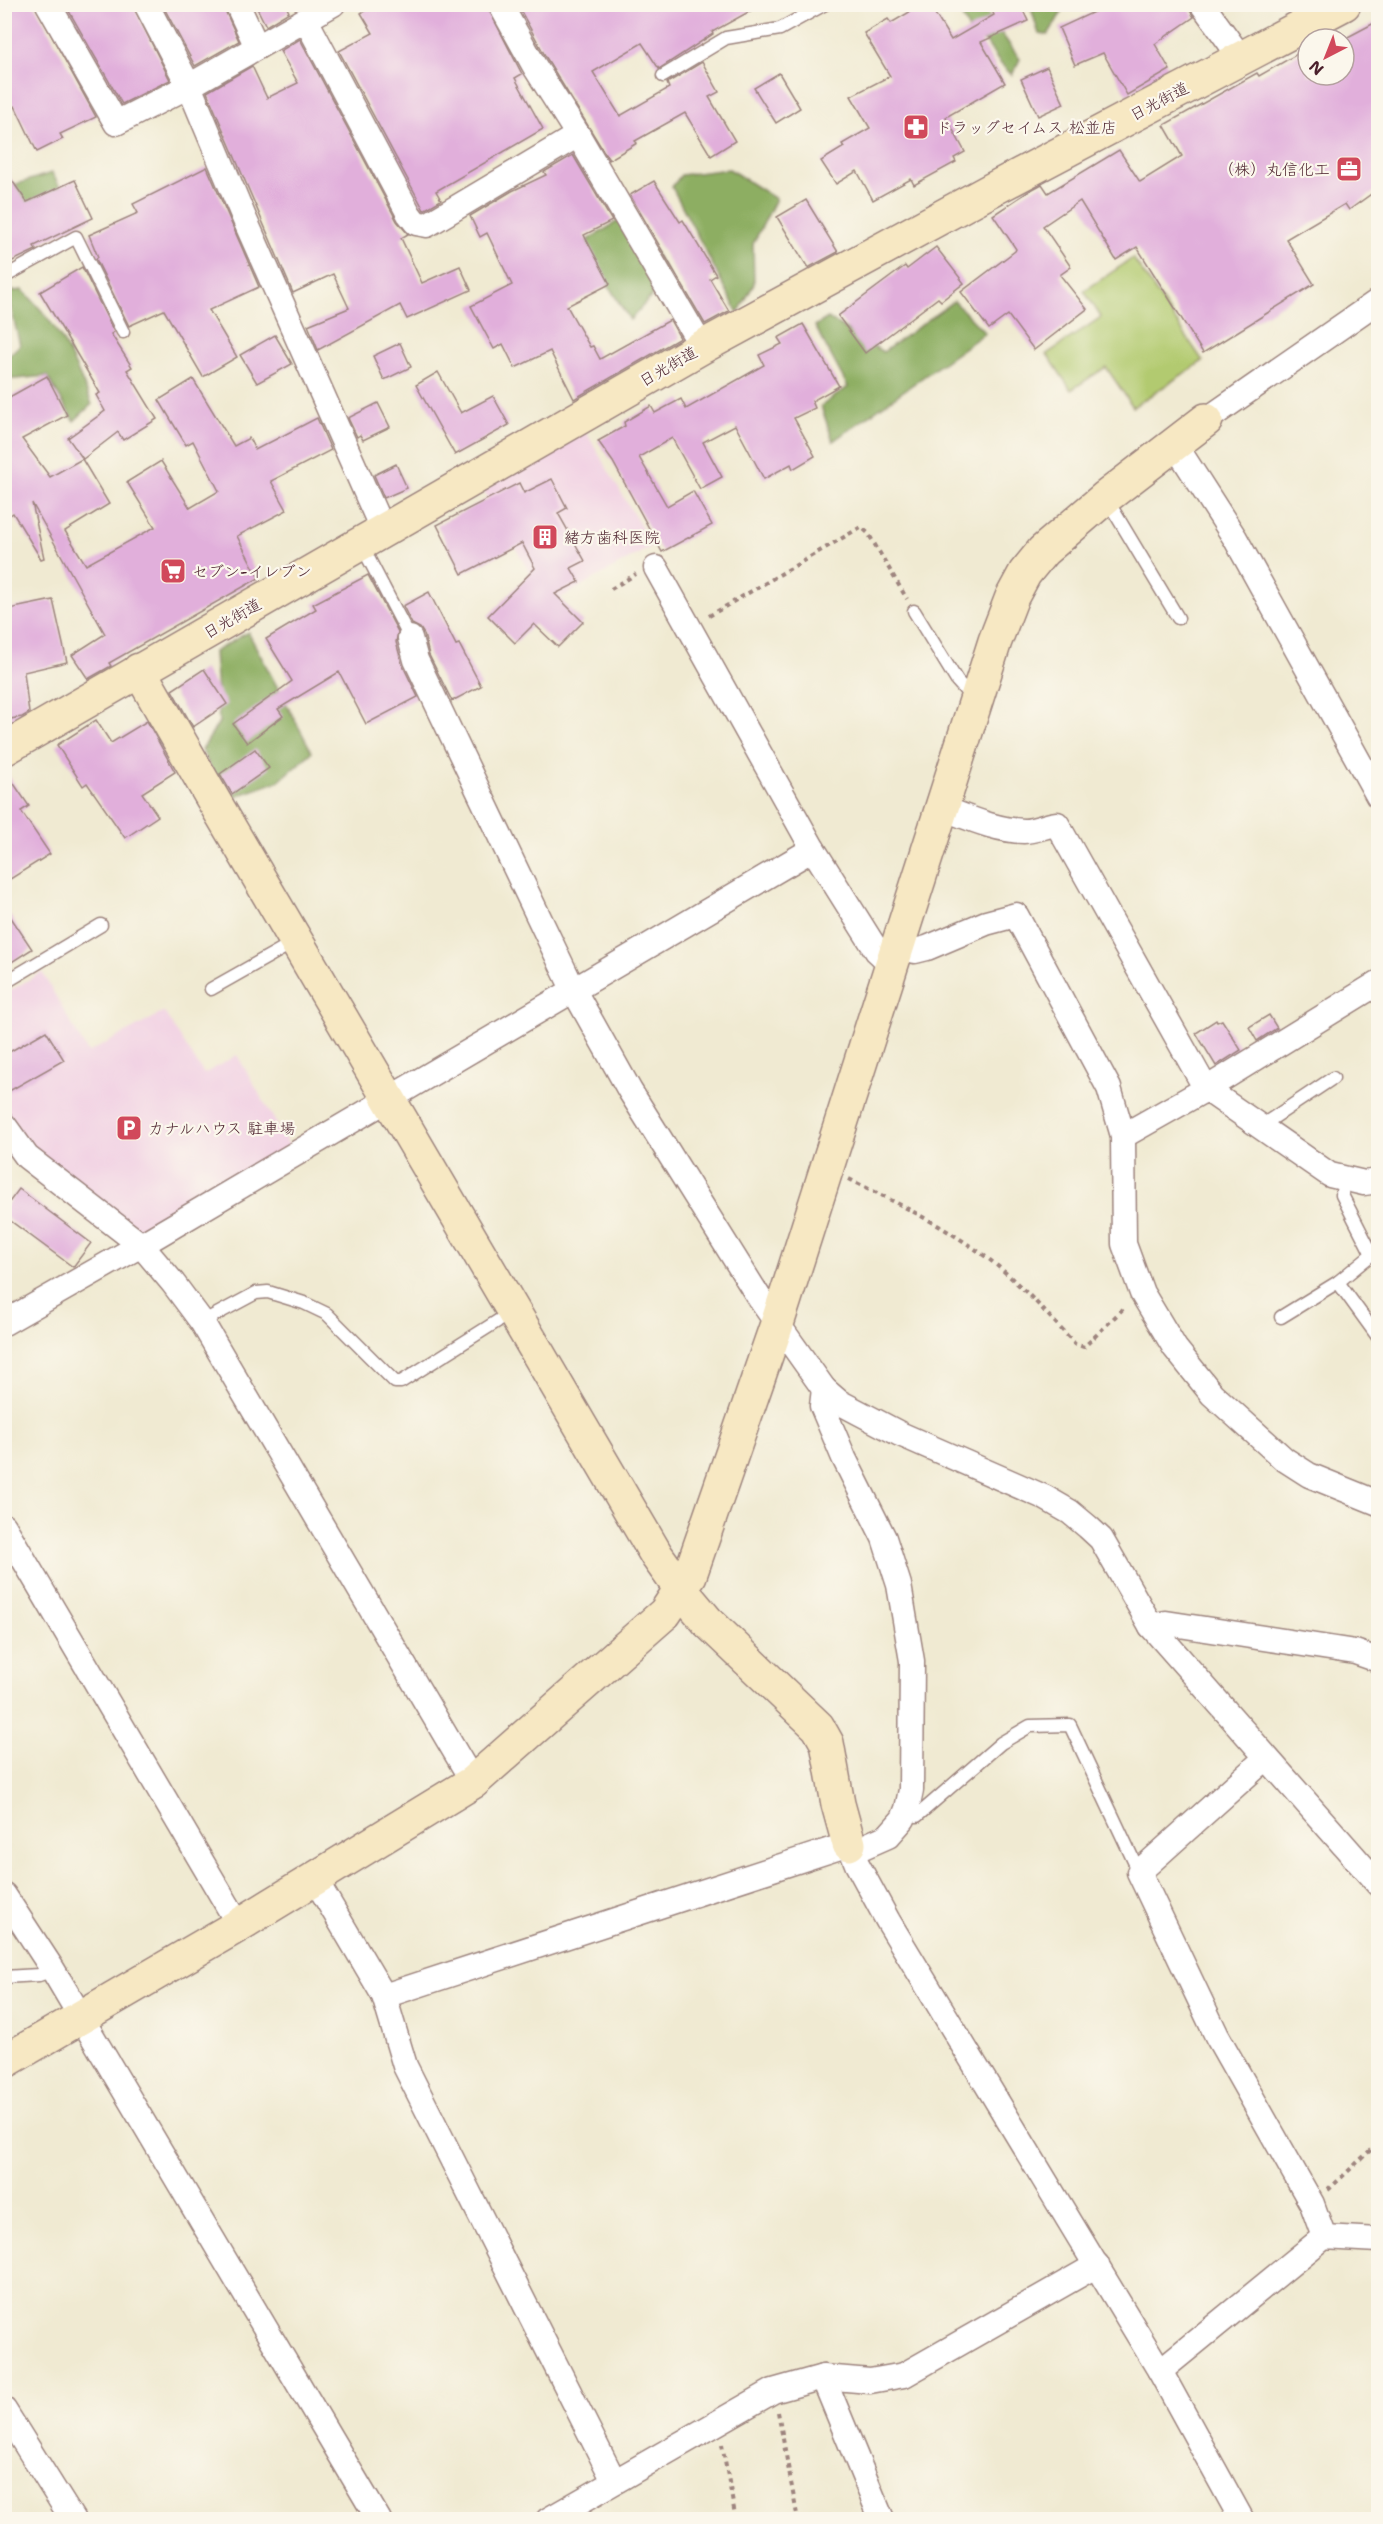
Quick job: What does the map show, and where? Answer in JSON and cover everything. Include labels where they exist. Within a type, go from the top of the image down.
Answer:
[{"type":"street","points":[[48,4],[116,123],[189,86],[333,4]]},
{"type":"street","points":[[146,4],[189,86],[372,537]]},
{"type":"street","points":[[237,4],[257,47]]},
{"type":"street","points":[[500,4],[534,67],[578,135],[702,347]]},
{"type":"street","points":[[1202,4],[1241,58]]},
{"type":"street","name":"日光街道","points":[[4,749],[702,347],[993,189],[1344,4]]},
{"type":"street","points":[[306,20],[409,214],[416,223],[427,225],[578,135]]},
{"type":"street","points":[[4,2062],[239,1925],[473,1782],[665,1613],[682,1591],[690,1575],[777,1324],[978,694],[1012,597],[1025,573],[1043,550],[1174,443],[1378,301]]},
{"type":"street","points":[[1174,443],[1235,538],[1378,796]]},
{"type":"street","points":[[656,568],[813,849],[877,951],[895,955],[927,948],[986,923],[1016,915],[1109,1088],[1123,1136],[1125,1244],[1142,1293],[1175,1348],[1212,1394],[1284,1459],[1309,1475],[1378,1503]]},
{"type":"street","points":[[410,638],[416,660],[573,989],[630,1091],[777,1324],[824,1389],[849,1408],[900,1434],[1044,1497],[1070,1512],[1101,1539],[1151,1626],[1378,1884]]},
{"type":"street","points":[[140,670],[296,941],[657,1556],[708,1622],[818,1727],[827,1743],[838,1804],[857,1864],[888,1921],[1160,2371],[1242,2520]]},
{"type":"street","points":[[942,808],[988,825],[1026,831],[1057,824],[1206,1089],[1330,1175],[1364,1183],[1378,1181]]},
{"type":"street","points":[[4,1323],[389,1100],[813,849]]},
{"type":"street","points":[[1123,1136],[1206,1089],[1378,983]]},
{"type":"street","points":[[4,1125],[27,1157],[141,1245],[202,1322],[473,1782]]},
{"type":"street","points":[[384,1996],[849,1844],[862,1847],[873,1844],[888,1836],[910,1818],[912,1661],[907,1621],[899,1585],[884,1538],[844,1458],[822,1406],[824,1389]]},
{"type":"street","points":[[4,1526],[239,1925]]},
{"type":"street","points":[[1151,1626],[1166,1623],[1355,1652],[1378,1660]]},
{"type":"street","points":[[1266,1758],[1138,1872],[1217,2036],[1312,2204],[1324,2237]]},
{"type":"street","points":[[315,1879],[384,1996],[405,2066],[614,2481]]},
{"type":"street","points":[[4,1895],[53,1970],[379,2520]]},
{"type":"street","points":[[1160,2371],[1324,2237],[1378,2240]]},
{"type":"street","points":[[548,2520],[773,2391],[823,2377],[870,2380],[904,2375],[1097,2265]]},
{"type":"street","points":[[823,2377],[882,2520]]},
{"type":"street","points":[[4,2410],[73,2520]]},
{"type":"lane","points":[[663,76],[726,38],[780,29],[825,4]]},
{"type":"lane","points":[[4,277],[76,237],[123,332]]},
{"type":"lane","points":[[1106,497],[1178,618]]},
{"type":"lane","points":[[372,537],[410,638]]},
{"type":"lane","points":[[914,611],[957,681],[966,691],[978,694]]},
{"type":"lane","points":[[4,983],[101,926]]},
{"type":"lane","points":[[211,989],[296,941]]},
{"type":"lane","points":[[1261,1126],[1333,1078]]},
{"type":"lane","points":[[1281,1317],[1338,1282],[1372,1254],[1342,1196],[1343,1179]]},
{"type":"lane","points":[[1338,1282],[1378,1338]]},
{"type":"lane","points":[[202,1322],[256,1293],[268,1292],[304,1303],[327,1314],[395,1382],[401,1382],[514,1311]]},
{"type":"lane","points":[[910,1818],[1001,1743],[1030,1726],[1070,1725],[1138,1872]]},
{"type":"lane","points":[[4,1977],[39,1975],[53,1970]]},
{"type":"path","points":[[690,627],[861,527],[868,533],[914,611]]},
{"type":"path","points":[[827,1167],[951,1234],[990,1260],[1019,1285],[1075,1344],[1084,1347],[1130,1301],[1142,1293]]},
{"type":"path","points":[[1312,2204],[1378,2143]]},
{"type":"path","points":[[773,2391],[798,2520]]},
{"type":"path","points":[[715,2423],[723,2446],[736,2520]]},
{"type":"shaded area","points":[[586,432],[652,546],[548,605],[483,490]]},
{"type":"shaded area","points":[[42,972],[88,1053],[164,1012],[204,1074],[237,1055],[290,1147],[140,1233],[39,1160],[5,1117],[4,994]]},
{"type":"green space","points":[[956,5],[981,5],[1020,59],[1012,75],[999,62],[986,42],[972,36]]},
{"type":"green space","points":[[1030,5],[1066,5],[1048,35],[1039,34]]},
{"type":"green space","points":[[729,169],[776,199],[753,244],[754,284],[738,313],[672,187],[681,175]]},
{"type":"green space","points":[[52,173],[60,187],[22,208],[4,188]]},
{"type":"green space","points":[[632,212],[669,277],[630,320],[582,244]]},
{"type":"green space","points":[[1133,258],[1203,361],[1133,407],[1106,367],[1071,390],[1047,354],[1101,317],[1084,291]]},
{"type":"green space","points":[[22,290],[46,316],[64,343],[92,404],[74,421],[47,376],[5,380],[5,356],[7,357],[20,345],[7,292]]},
{"type":"green space","points":[[954,301],[985,333],[833,441],[821,406],[848,387],[815,326],[828,318],[883,352]]},
{"type":"green space","points":[[248,632],[312,752],[279,781],[225,800],[202,750],[219,722],[214,652]]},
{"type":"building","points":[[4,4],[34,4],[96,117],[60,134],[63,139],[37,152],[15,106],[13,107],[4,90],[4,26],[11,22]]},
{"type":"building","points":[[65,4],[132,4],[170,80],[122,104]]},
{"type":"building","points":[[162,4],[222,4],[239,41],[195,66]]},
{"type":"building","points":[[255,4],[285,4],[289,12],[266,26]]},
{"type":"building","points":[[376,4],[486,4],[522,74],[515,78],[543,129],[436,191],[441,200],[424,210],[339,51],[373,33],[361,13]]},
{"type":"building","points":[[517,4],[763,4],[712,32],[713,34],[659,69],[642,43],[593,72],[620,116],[669,88],[667,83],[702,62],[719,92],[709,97],[735,141],[711,156],[685,113],[635,141],[637,143],[609,160],[547,59]]},
{"type":"building","points":[[923,4],[929,4],[951,40],[994,15],[989,4],[1020,4],[1028,21],[981,42],[1005,83],[946,117],[965,152],[954,158],[956,162],[914,185],[911,179],[873,200],[857,171],[836,184],[821,161],[844,147],[842,144],[870,128],[851,96],[890,76],[864,33],[888,19],[891,23]]},
{"type":"building","points":[[1111,4],[1186,4],[1194,17],[1155,44],[1170,70],[1127,95],[1103,53],[1075,65],[1059,28]]},
{"type":"building","points":[[1378,21],[1378,189],[1349,210],[1345,204],[1286,239],[1314,284],[1203,353],[1137,247],[1116,260],[1080,201],[1043,226],[1071,267],[1060,275],[1087,309],[1034,350],[1008,315],[989,329],[961,292],[1015,251],[1016,249],[993,215],[1031,190],[1042,184],[1048,193],[1119,150],[1140,182],[1182,156],[1164,125],[1257,73],[1259,76],[1296,55],[1296,87],[1356,87],[1356,33]]},
{"type":"building","points":[[300,39],[397,221],[408,234],[401,238],[422,283],[460,266],[471,290],[407,319],[400,305],[318,350],[308,325],[349,308],[333,274],[293,293],[207,92],[252,66],[267,98],[298,83],[280,51]]},
{"type":"building","points":[[1047,67],[1064,104],[1038,116],[1021,79]]},
{"type":"building","points":[[779,73],[800,108],[776,123],[754,88]]},
{"type":"building","points":[[573,155],[612,221],[584,235],[610,284],[567,306],[590,347],[593,346],[600,359],[670,320],[680,338],[574,399],[550,351],[515,368],[503,344],[494,349],[471,306],[512,285],[487,233],[480,237],[470,216],[512,191],[546,175],[544,172]]},
{"type":"building","points":[[207,167],[259,287],[209,310],[237,357],[203,377],[164,310],[129,326],[96,259],[98,257],[89,235],[138,213],[133,204]]},
{"type":"building","points":[[4,169],[27,202],[75,180],[93,218],[34,246],[36,250],[4,265]]},
{"type":"building","points":[[654,181],[680,222],[683,220],[716,275],[710,279],[729,311],[705,324],[630,195]]},
{"type":"building","points":[[806,200],[838,252],[808,268],[777,217]]},
{"type":"building","points":[[936,247],[964,283],[941,301],[938,298],[865,353],[838,316],[905,266],[907,269]]},
{"type":"building","points":[[82,267],[114,332],[111,334],[132,367],[127,370],[157,419],[123,440],[118,432],[83,459],[68,438],[105,411],[96,395],[100,393],[40,292]]},
{"type":"building","points":[[803,324],[839,386],[812,401],[815,408],[794,418],[815,456],[793,469],[791,464],[764,479],[735,425],[703,442],[722,477],[700,489],[672,438],[639,457],[667,506],[693,491],[712,525],[662,552],[613,462],[598,441],[625,426],[624,422],[651,406],[655,413],[681,399],[686,409],[764,365],[759,355],[782,344],[778,338]]},
{"type":"building","points":[[275,335],[292,364],[257,383],[240,355]]},
{"type":"building","points":[[400,343],[411,367],[384,380],[373,356]]},
{"type":"building","points":[[438,372],[461,413],[493,396],[509,425],[455,455],[416,385]]},
{"type":"building","points":[[47,376],[67,415],[22,439],[50,477],[82,459],[109,504],[65,531],[86,565],[155,527],[127,482],[161,461],[190,508],[219,491],[193,441],[186,445],[159,400],[193,379],[234,446],[249,438],[255,450],[317,418],[331,450],[271,481],[287,510],[237,536],[259,578],[109,663],[111,666],[88,679],[72,655],[105,634],[32,503],[44,558],[41,559],[13,513],[4,519],[4,400]]},
{"type":"building","points":[[378,403],[390,427],[363,440],[360,435],[357,437],[348,418]]},
{"type":"building","points":[[396,464],[407,488],[384,498],[374,475]]},
{"type":"building","points":[[552,479],[567,508],[558,513],[585,561],[571,568],[579,582],[555,594],[583,622],[558,647],[534,624],[515,643],[488,616],[535,568],[522,543],[462,574],[437,525],[519,483],[524,493]]},
{"type":"building","points":[[368,575],[398,632],[396,642],[402,664],[418,697],[366,724],[339,672],[278,709],[283,716],[247,743],[233,724],[292,681],[266,639],[316,609],[313,604]]},
{"type":"building","points":[[429,592],[456,645],[459,644],[481,686],[452,701],[429,655],[424,634],[420,628],[412,624],[403,606]]},
{"type":"building","points":[[53,600],[67,662],[24,672],[29,713],[22,717],[4,720],[4,610]]},
{"type":"building","points":[[204,669],[227,704],[193,727],[172,690]]},
{"type":"building","points":[[96,720],[111,743],[147,721],[175,772],[142,793],[158,816],[125,838],[87,783],[83,786],[57,745]]},
{"type":"building","points":[[255,749],[269,768],[232,794],[220,774]]},
{"type":"building","points":[[4,769],[29,806],[21,811],[50,854],[4,883]]},
{"type":"building","points":[[4,907],[32,949],[4,967]]},
{"type":"building","points":[[1269,1015],[1277,1028],[1257,1041],[1249,1027]]},
{"type":"building","points":[[1216,1020],[1217,1022],[1222,1020],[1241,1050],[1216,1066],[1196,1033]]},
{"type":"building","points":[[46,1031],[64,1060],[4,1094],[4,1055]]},
{"type":"building","points":[[19,1189],[91,1243],[73,1267],[4,1216],[4,1209]]},
{"type":"place","name":"ドラッグセイムス 松並店","points":[[916,127]]},
{"type":"place","name":"（株）丸信化工","points":[[1349,169]]},
{"type":"place","name":"緒方歯科医院","points":[[545,537]]},
{"type":"place","name":"セブン-イレブン","points":[[173,571]]},
{"type":"place","name":"カナルハウス 駐車場","points":[[129,1128]]}]
